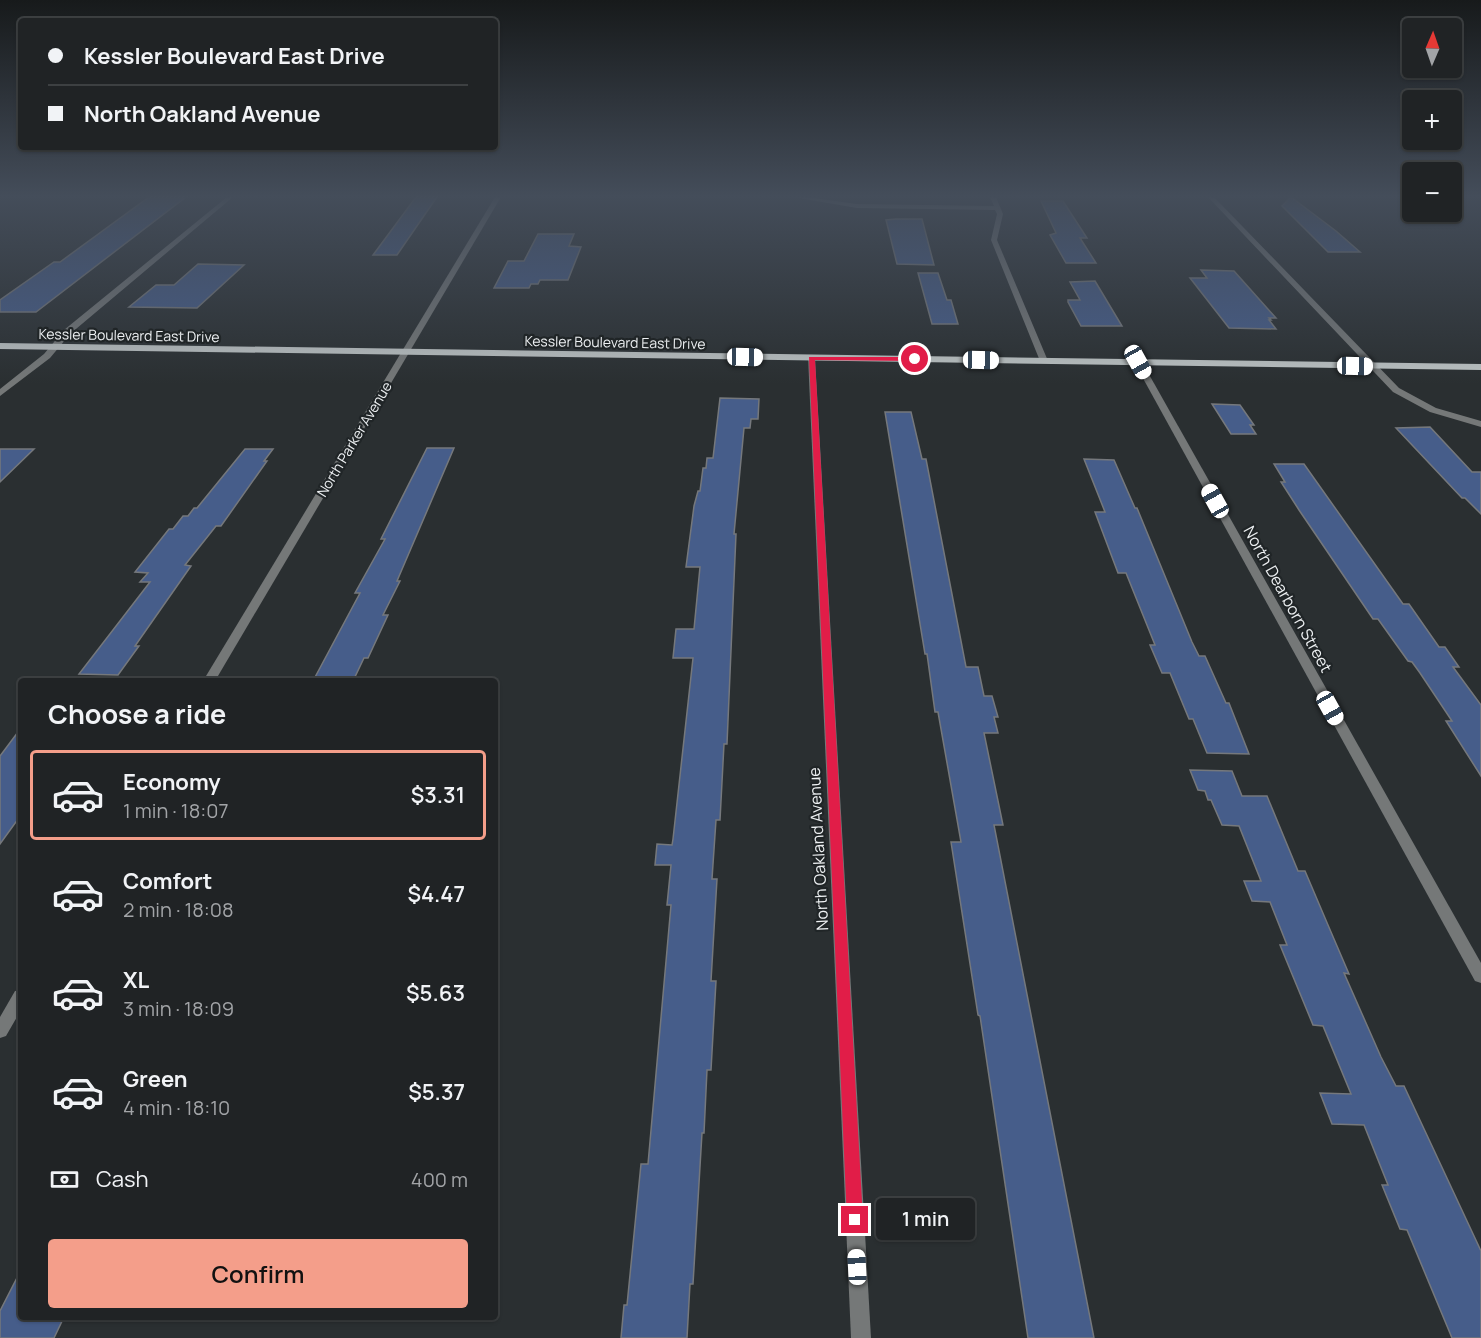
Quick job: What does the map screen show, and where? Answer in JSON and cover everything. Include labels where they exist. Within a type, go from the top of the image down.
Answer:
[{"type":"main road","name":"Kessler Boulevard East Drive","points":[[0,346],[1481,367]]},
{"type":"street","points":[[0,393],[41,361],[67,332],[155,259]]},
{"type":"street","name":"North Parker Avenue","points":[[211,678],[461,259]]},
{"type":"street","points":[[1002,259],[1044,361]]},
{"type":"street","points":[[1271,259],[1396,390],[1412,401],[1433,410],[1481,424]]},
{"type":"street","name":"North Oakland Avenue","points":[[811,358],[861,1338]]},
{"type":"street","name":"North Dearborn Street","points":[[1138,362],[1481,977]]},
{"type":"street","points":[[0,1031],[18,1001]]},
{"type":"building","points":[[64,259],[105,259],[36,312],[0,312],[0,300],[54,262]]},
{"type":"building","points":[[576,259],[568,280],[540,280],[538,284],[531,284],[529,288],[494,288],[508,261]]},
{"type":"building","points":[[896,259],[933,259],[934,265],[897,264]]},
{"type":"building","points":[[1064,259],[1094,259],[1096,263],[1066,263]]},
{"type":"building","points":[[198,264],[244,265],[197,308],[129,307],[156,285],[174,285]]},
{"type":"building","points":[[1201,270],[1234,271],[1276,318],[1269,318],[1271,320],[1269,320],[1276,329],[1229,328],[1190,278],[1207,278]]},
{"type":"building","points":[[918,273],[938,273],[947,300],[951,300],[958,324],[932,324]]},
{"type":"building","points":[[1095,281],[1122,326],[1081,326],[1068,302],[1068,300],[1080,300],[1070,282]]},
{"type":"building","points":[[720,398],[759,399],[758,419],[751,419],[750,428],[744,428],[734,534],[736,534],[727,744],[724,744],[720,820],[716,820],[712,879],[717,879],[711,981],[716,981],[711,1070],[707,1070],[704,1133],[702,1133],[693,1284],[690,1284],[687,1338],[621,1338],[624,1305],[627,1305],[641,1164],[648,1164],[671,905],[667,905],[671,865],[655,865],[657,844],[672,845],[693,658],[673,658],[676,629],[694,629],[700,567],[686,567],[694,506],[698,491],[700,491],[703,468],[706,468],[707,458],[713,458]]},
{"type":"building","points":[[1212,404],[1240,405],[1254,425],[1250,425],[1256,434],[1231,434]]},
{"type":"building","points":[[885,412],[911,412],[922,459],[926,459],[966,667],[978,667],[984,696],[992,696],[998,717],[994,717],[998,733],[984,733],[1003,825],[994,825],[1094,1338],[1028,1338],[980,1016],[978,1015],[951,842],[961,842],[938,712],[935,712]]},
{"type":"building","points":[[1430,427],[1472,472],[1481,472],[1481,514],[1465,498],[1462,498],[1396,428]]},
{"type":"building","points":[[427,448],[454,448],[397,581],[400,581],[383,615],[388,615],[368,658],[364,658],[354,678],[315,678],[360,593],[355,593],[385,539],[381,539]]},
{"type":"building","points":[[0,449],[34,449],[0,482]]},
{"type":"building","points":[[245,449],[273,449],[221,526],[216,526],[185,565],[191,566],[135,646],[139,646],[118,675],[79,674],[150,582],[140,582],[148,573],[135,572],[169,529],[173,529],[183,516],[188,516],[194,508],[197,508]]},
{"type":"building","points":[[1084,459],[1114,460],[1135,508],[1137,508],[1192,642],[1199,656],[1205,656],[1226,703],[1229,703],[1249,754],[1207,753],[1193,719],[1189,719],[1170,673],[1162,673],[1150,645],[1155,645],[1126,573],[1118,573],[1095,512],[1105,512]]},
{"type":"building","points":[[1274,464],[1304,464],[1403,604],[1409,604],[1439,647],[1445,647],[1459,667],[1453,667],[1481,705],[1481,776],[1446,721],[1452,721],[1412,662],[1408,661],[1378,619],[1373,619],[1281,482],[1285,482]]},
{"type":"building","points":[[18,732],[18,819],[0,844],[0,756]]},
{"type":"building","points":[[1190,770],[1232,771],[1242,796],[1267,796],[1298,871],[1305,871],[1349,974],[1344,973],[1381,1057],[1396,1086],[1404,1086],[1481,1251],[1481,1338],[1452,1338],[1407,1230],[1400,1229],[1382,1185],[1388,1185],[1364,1125],[1332,1124],[1320,1093],[1351,1094],[1323,1026],[1313,1025],[1280,945],[1287,945],[1270,902],[1252,901],[1244,881],[1261,881],[1239,826],[1222,825],[1205,791],[1198,790]]},
{"type":"building","points":[[18,1276],[18,1320],[63,1320],[54,1338],[0,1338],[0,1311]]},
{"type":"route","points":[[855,1220],[811,358],[915,359]]}]
